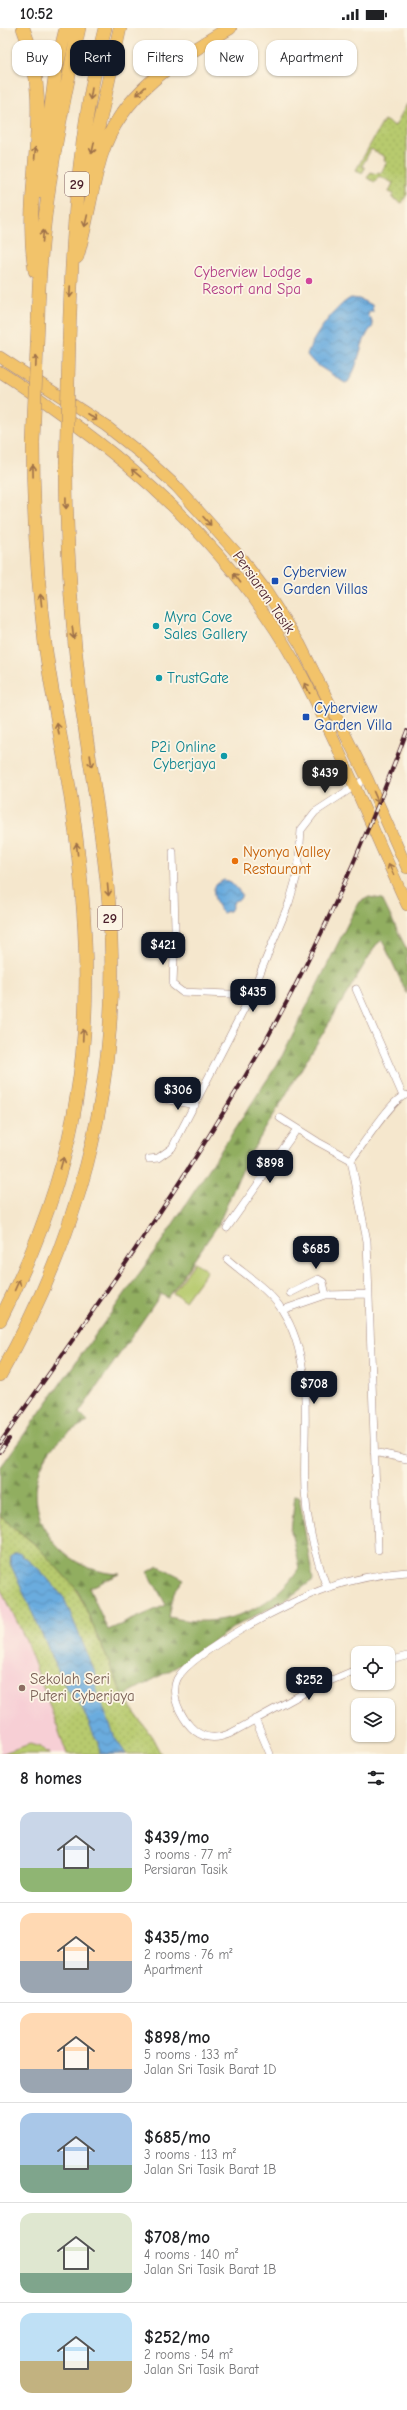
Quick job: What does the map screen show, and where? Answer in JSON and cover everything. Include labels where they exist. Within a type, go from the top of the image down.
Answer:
[{"type":"highway","points":[[23,28],[30,44],[39,99],[32,193],[32,252],[38,289]]},
{"type":"highway","points":[[45,216],[42,189],[43,168],[56,69],[66,28]]},
{"type":"highway","name":"29","points":[[0,1320],[34,1247],[68,1142],[78,1093],[84,1008],[84,926],[81,882],[71,800],[56,716],[41,605],[34,499],[33,442],[38,289],[45,216],[79,28]]},
{"type":"highway","name":"29","points":[[0,1375],[28,1322],[64,1238],[91,1153],[105,1082],[112,979],[111,934],[106,873],[71,614],[66,464],[71,274],[74,224],[80,161],[105,28]]},
{"type":"highway","points":[[74,224],[84,193],[91,155],[120,28]]},
{"type":"highway","points":[[71,274],[82,239],[101,156],[110,134],[123,110],[143,89],[179,59],[230,28]]},
{"type":"main road","name":"Persiaran Tasik","points":[[0,358],[106,426],[140,453],[176,486],[242,559],[264,588],[300,644],[367,778],[407,868]]},
{"type":"main road","name":"Persiaran Tasik","points":[[0,372],[91,436],[120,459],[171,503],[221,556],[265,617],[296,664],[354,786],[407,905]]},
{"type":"street","points":[[149,1159],[158,1158],[172,1148],[251,995],[289,903],[298,872],[301,830],[316,812],[367,778]]},
{"type":"street","points":[[173,852],[175,927],[173,985],[182,992],[251,995]]},
{"type":"street","points":[[351,1160],[364,1145],[379,1121],[405,1095],[356,988]]},
{"type":"street","points":[[165,1099],[195,1104]]},
{"type":"street","points":[[280,1118],[351,1160],[367,1241],[378,1550]]},
{"type":"street","points":[[227,1228],[297,1129]]},
{"type":"street","points":[[227,1259],[265,1290],[282,1310],[299,1346],[302,1360],[304,1394],[305,1493],[311,1539],[327,1588]]},
{"type":"street","points":[[290,1293],[318,1279],[323,1282],[326,1295]]},
{"type":"street","points":[[282,1310],[326,1295],[368,1294]]},
{"type":"street","points":[[374,1452],[407,1459]]},
{"type":"street","points":[[351,1672],[333,1678],[254,1719],[225,1736],[214,1737],[198,1733],[187,1725],[176,1703],[175,1692],[177,1679],[188,1666],[230,1636],[296,1600],[327,1588],[382,1574],[407,1572]]},
{"type":"street","points":[[395,1659],[407,1656]]},
{"type":"street","points":[[254,1719],[270,1754]]},
{"type":"shaded area","name":"Sekolah Seri Puteri Cyberjaya","points":[[0,1586],[27,1643],[67,1754],[0,1754]]},
{"type":"green space","points":[[407,104],[407,194],[402,203],[392,198],[394,194],[389,192],[393,183],[379,176],[375,182],[367,178],[371,172],[376,174],[378,172],[381,173],[387,162],[384,160],[385,157],[371,149],[362,166],[365,168],[362,173],[356,170],[384,120],[395,126]]},
{"type":"green space","points":[[369,897],[382,899],[407,950],[407,994],[382,940],[376,945],[246,1161],[218,1225],[168,1298],[161,1294],[79,1413],[88,1422],[61,1439],[44,1460],[37,1485],[38,1510],[48,1534],[65,1554],[89,1568],[120,1574],[89,1588],[108,1630],[166,1605],[148,1572],[159,1566],[184,1579],[174,1592],[169,1617],[207,1621],[225,1619],[242,1614],[259,1606],[274,1596],[299,1568],[291,1531],[295,1495],[299,1496],[313,1580],[287,1599],[234,1627],[178,1666],[123,1696],[78,1591],[37,1546],[0,1516],[0,1468],[154,1253],[280,1060],[358,903]]},
{"type":"green space","points":[[195,1262],[207,1271],[185,1301],[173,1293]]},
{"type":"green space","points":[[0,1516],[54,1560],[75,1587],[98,1632],[128,1703],[152,1737],[161,1754],[67,1754],[27,1643],[0,1586]]},
{"type":"green space","points":[[30,1744],[40,1747],[50,1754],[0,1754]]},
{"type":"water","points":[[351,298],[359,299],[372,305],[373,312],[369,312],[368,316],[371,319],[373,326],[368,332],[362,345],[352,375],[348,382],[345,383],[314,363],[307,355],[313,340],[325,323],[338,308]]},
{"type":"water","points":[[224,880],[231,882],[242,894],[240,899],[234,901],[231,910],[223,913],[217,904],[214,895],[214,888]]},
{"type":"water","points":[[15,1553],[19,1553],[41,1571],[64,1598],[96,1675],[96,1689],[115,1738],[126,1754],[100,1754],[99,1741],[94,1736],[82,1707],[66,1688],[10,1563],[11,1557]]},
{"type":"railway","points":[[0,1443],[97,1305],[191,1164],[273,1028],[336,903],[373,818],[407,731]]},
{"type":"railway","points":[[0,1452],[9,1439]]},
{"type":"place","name":"Cyberview Lodge Resort and Spa","points":[[309,281]]},
{"type":"place","name":"Cyberview Garden Villas","points":[[275,581]]},
{"type":"place","name":"Myra Cove Sales Gallery","points":[[156,626]]},
{"type":"place","name":"TrustGate","points":[[159,678]]},
{"type":"place","name":"Cyberview Garden Villa","points":[[306,717]]},
{"type":"place","name":"P2i Online Cyberjaya","points":[[224,756]]},
{"type":"place","name":"Nyonya Valley Restaurant","points":[[235,861]]},
{"type":"place","name":"Sekolah Seri Puteri Cyberjaya","points":[[22,1688]]}]
